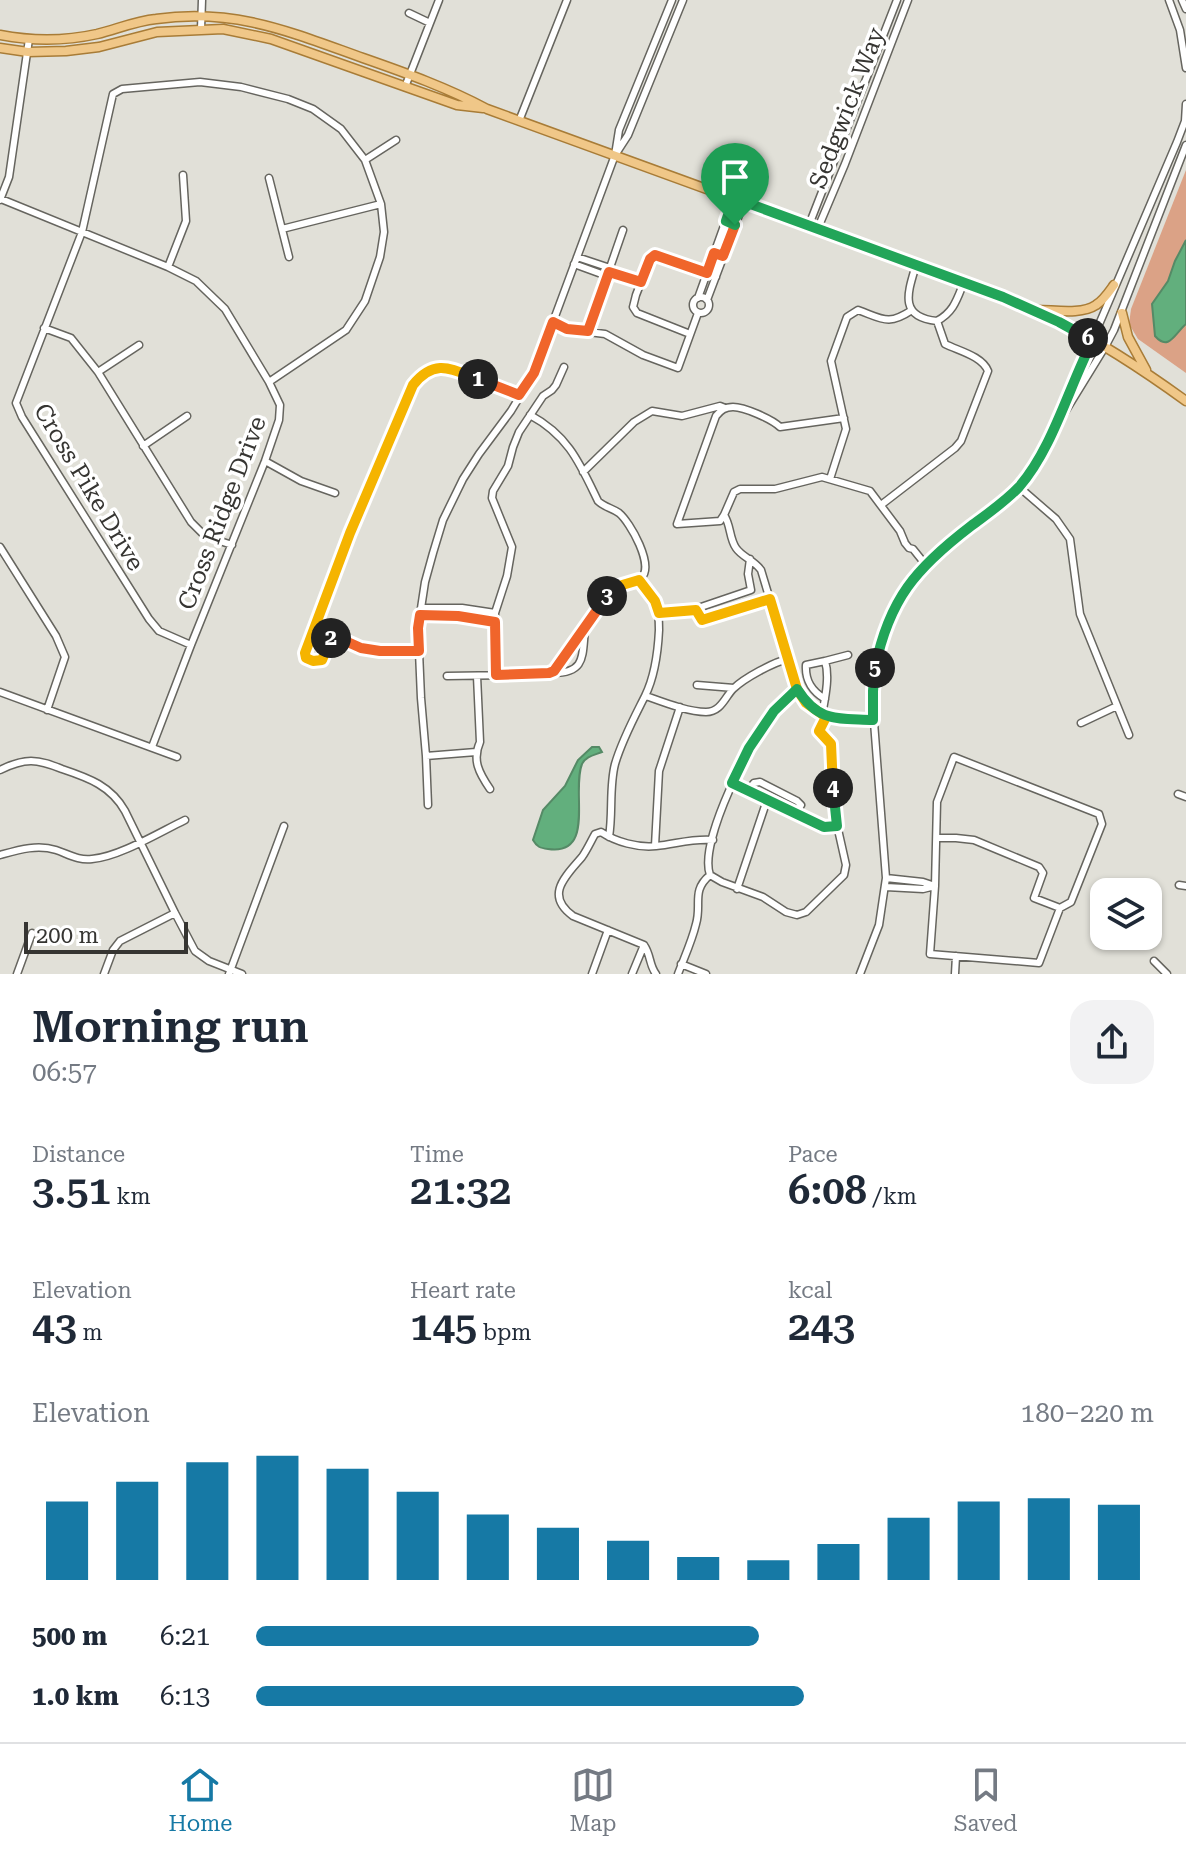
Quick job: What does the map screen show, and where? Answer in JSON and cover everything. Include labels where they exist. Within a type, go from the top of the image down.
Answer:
[{"type":"main road","points":[[0,35],[29,39],[65,38],[97,34],[155,19],[201,16],[225,16],[275,27],[460,94],[487,109],[519,121],[814,226],[1034,310],[1105,347],[1186,401]]},
{"type":"main road","points":[[0,48],[28,52],[66,51],[99,47],[157,32],[223,29],[271,39],[457,105],[487,109]]},
{"type":"main road","points":[[1034,310],[1091,308],[1100,303],[1114,285]]},
{"type":"main road","points":[[1122,313],[1134,350],[1149,374]]},
{"type":"street","points":[[201,29],[202,0]]},
{"type":"street","points":[[405,87],[439,0]]},
{"type":"street","points":[[519,121],[567,0]]},
{"type":"street","points":[[428,805],[418,628],[425,582],[443,520],[471,467],[534,373],[615,155],[619,130],[672,0]]},
{"type":"street","points":[[615,155],[628,135],[683,0]]},
{"type":"street","name":"Sedgwick Way","points":[[814,226],[897,0]]},
{"type":"street","name":"Sedgwick Way","points":[[814,226],[845,164],[908,0]]},
{"type":"street","points":[[1169,0],[1180,30],[1186,68]]},
{"type":"street","points":[[1182,0],[1186,9]]},
{"type":"street","points":[[409,13],[430,23]]},
{"type":"street","points":[[0,200],[9,177],[29,39]]},
{"type":"street","name":"Cross Pike Drive","points":[[191,645],[159,631],[149,619],[16,403],[82,232],[113,94],[122,89],[200,82],[241,87],[288,99],[313,109],[341,129],[365,160]]},
{"type":"street","points":[[1056,425],[1177,142],[1185,121],[1186,104]]},
{"type":"street","points":[[269,382],[346,330],[365,301],[380,257],[384,232],[381,204],[365,160],[396,140]]},
{"type":"street","points":[[860,974],[879,925],[886,887],[873,720],[875,672],[882,640],[897,604],[925,564],[1019,487],[1034,464],[1105,347],[1122,313],[1186,145]]},
{"type":"street","points":[[168,267],[186,221],[183,175]]},
{"type":"street","points":[[269,178],[289,257]]},
{"type":"street","points":[[698,313],[693,304],[698,298],[734,198]]},
{"type":"street","name":"Cross Ridge Drive","points":[[0,200],[196,281],[225,309],[280,405],[279,420],[265,461],[152,747]]},
{"type":"street","points":[[707,300],[744,201]]},
{"type":"street","points":[[282,229],[381,204]]},
{"type":"street","points":[[726,221],[735,225]]},
{"type":"street","points":[[588,331],[623,230]]},
{"type":"street","points":[[714,253],[723,256]]},
{"type":"street","points":[[690,334],[634,310],[636,295],[650,259],[655,255],[716,277]]},
{"type":"street","points":[[576,260],[641,282]]},
{"type":"street","points":[[916,265],[907,298],[912,310],[923,317],[937,321],[949,313],[964,282]]},
{"type":"street","points":[[698,298],[702,297],[709,303],[709,309],[698,313]]},
{"type":"street","points":[[830,479],[846,429],[831,361],[847,317],[858,310],[890,321],[912,310]]},
{"type":"street","points":[[553,322],[567,329],[605,334],[643,355],[678,368],[698,313]]},
{"type":"street","points":[[881,505],[961,441],[988,371],[981,360],[945,344],[937,321]]},
{"type":"street","points":[[44,328],[71,338],[98,372],[191,522],[205,536],[232,545]]},
{"type":"street","points":[[98,372],[139,345]]},
{"type":"street","points":[[332,635],[322,660],[306,658],[305,653],[350,533],[413,385],[429,370],[445,366],[519,395]]},
{"type":"street","points":[[496,675],[495,618],[512,547],[492,498],[493,491],[504,475],[513,447],[530,415],[543,396],[556,385],[564,367]]},
{"type":"street","points":[[583,472],[634,422],[652,411],[682,416],[720,406],[724,409]]},
{"type":"street","points":[[844,418],[780,427],[774,421],[735,407],[724,409],[716,416],[677,524],[720,521],[734,492],[740,489],[775,489],[822,477],[870,491],[905,543],[925,564]]},
{"type":"street","points":[[530,415],[560,435],[571,449],[598,501],[622,516],[643,553],[646,567],[639,580],[619,586],[599,605],[554,671],[549,673]]},
{"type":"street","points":[[143,446],[187,416]]},
{"type":"street","points":[[265,461],[301,481],[335,493]]},
{"type":"street","points":[[1019,487],[1056,519],[1070,539],[1080,614],[1129,735]]},
{"type":"street","points":[[724,515],[735,547],[761,570],[797,689],[806,703],[824,716],[873,720]]},
{"type":"street","points":[[0,547],[56,636],[65,657],[47,710]]},
{"type":"street","points":[[659,613],[696,610],[751,590],[748,574],[750,559]]},
{"type":"street","points":[[609,837],[616,760],[646,696],[658,648],[659,613],[655,601],[639,580]]},
{"type":"street","points":[[696,610],[702,620],[770,599]]},
{"type":"street","points":[[420,612],[469,613],[495,618]]},
{"type":"street","points":[[447,676],[565,673],[580,664],[585,626]]},
{"type":"street","points":[[315,627],[361,648],[419,651]]},
{"type":"street","points":[[825,699],[814,692],[809,684],[806,665],[848,655]]},
{"type":"street","points":[[646,696],[709,713],[721,706],[734,688],[776,661],[788,659]]},
{"type":"street","points":[[797,689],[774,711],[749,748],[732,783],[708,861],[710,875],[714,879],[763,897],[797,915],[806,912],[841,879],[846,865],[837,826],[831,744],[819,731],[824,716],[825,661]]},
{"type":"street","points":[[477,676],[480,742],[476,752],[477,764],[480,775],[490,789]]},
{"type":"street","points":[[697,685],[734,688]]},
{"type":"street","points":[[0,692],[177,757]]},
{"type":"street","points":[[1081,723],[1117,706]]},
{"type":"street","points":[[655,846],[659,771],[680,707]]},
{"type":"street","points":[[426,756],[476,752]]},
{"type":"street","points":[[954,757],[1099,814],[1102,824],[1071,902],[1060,908],[1039,963],[930,954],[935,886],[937,802],[954,757]]},
{"type":"street","points":[[0,770],[16,763],[34,761],[95,781],[117,798],[195,951],[230,972],[242,974]]},
{"type":"street","points":[[748,790],[754,783],[760,782],[797,801],[801,805],[795,814]]},
{"type":"street","points":[[732,783],[820,827],[837,826]]},
{"type":"street","points":[[737,889],[767,800]]},
{"type":"street","points":[[0,855],[40,848],[93,859],[108,856],[185,820]]},
{"type":"street","points":[[230,972],[284,826]]},
{"type":"street","points":[[656,974],[644,945],[563,909],[560,884],[595,834],[601,832],[631,844],[655,846],[699,838],[713,840]]},
{"type":"street","points":[[937,838],[974,840],[1039,867],[1043,873],[1034,898],[1060,908]]},
{"type":"street","points":[[678,974],[697,920],[698,893],[710,875]]},
{"type":"street","points":[[886,878],[935,886]]},
{"type":"street","points":[[886,887],[923,889],[935,886]]},
{"type":"street","points":[[104,974],[120,941],[175,913]]},
{"type":"street","points":[[592,974],[608,930]]},
{"type":"street","points":[[17,974],[32,933]]},
{"type":"street","points":[[632,974],[644,945]]},
{"type":"street","points":[[955,974],[956,956]]},
{"type":"street","points":[[1154,961],[1167,974]]},
{"type":"street","points":[[681,964],[706,974]]},
{"type":"shaded area","points":[[1186,170],[1186,373],[1138,339],[1129,324],[1131,309]]},
{"type":"shaded area","points":[[1186,240],[1186,324],[1172,339],[1164,342],[1155,336],[1152,304],[1168,281]]},
{"type":"shaded area","points":[[592,747],[599,747],[602,752],[588,757],[582,764],[579,819],[572,842],[563,848],[539,847],[533,840],[543,810],[565,786],[578,760]]},
{"type":"route","points":[[735,225],[723,256],[714,253],[707,273],[655,255],[650,259],[641,282],[609,272],[588,331],[567,329],[553,322],[534,373],[519,395],[445,366],[429,370],[421,376],[413,385],[350,533],[305,653],[306,658],[313,661],[322,660],[332,635],[361,648],[419,651],[420,615],[458,616],[495,622],[496,675],[549,673],[554,671],[599,605],[619,586],[639,580],[655,601],[659,613],[696,610],[702,620],[770,599],[797,689],[806,703],[826,717],[819,731],[831,744],[837,826],[820,827],[732,783],[749,748],[774,711],[797,689],[806,703],[817,712],[826,717],[873,720],[878,656],[902,595],[932,557],[1019,487],[1056,425],[1093,340],[1003,297],[734,198],[726,221],[735,225]]}]
